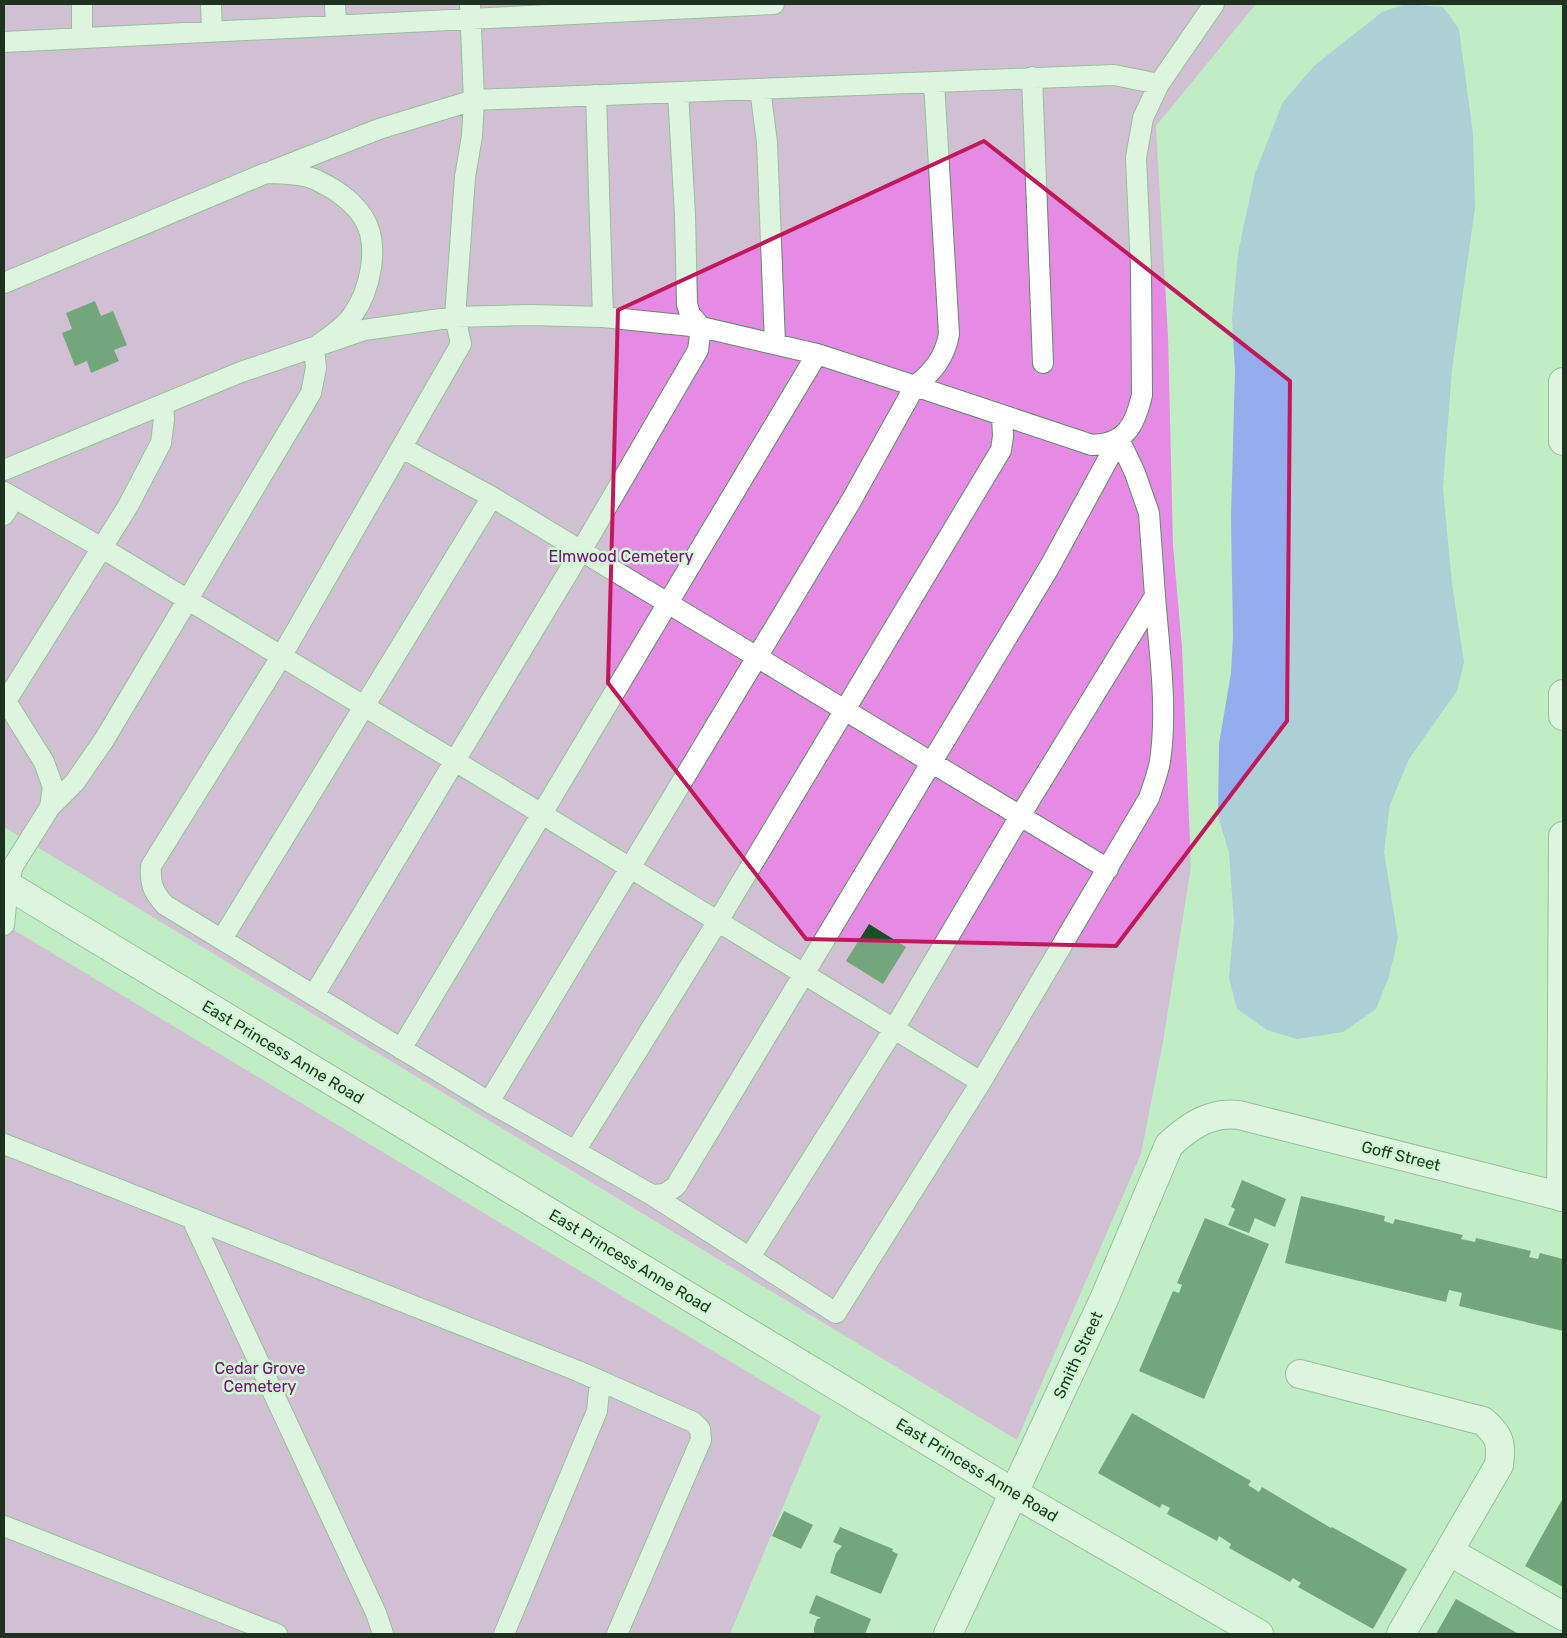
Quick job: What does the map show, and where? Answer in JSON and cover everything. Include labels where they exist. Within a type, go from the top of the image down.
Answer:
[{"type":"street","points":[[1563,382],[1563,441]]},
{"type":"street","points":[[1563,694],[1563,716]]},
{"type":"street","points":[[1562,1197],[1563,836]]},
{"type":"street","name":"East Princess Anne Road","points":[[6,884],[1014,1493],[1259,1634]]},
{"type":"street","name":"Goff Street","points":[[1239,1115],[1562,1197]]},
{"type":"street","name":"Smith Street","points":[[948,1634],[1105,1297],[1169,1145],[1187,1128],[1209,1117],[1239,1115]]},
{"type":"street","points":[[1300,1374],[1483,1421],[1496,1432],[1502,1448],[1499,1464],[1401,1634]]},
{"type":"street","points":[[1450,1552],[1563,1616]]},
{"type":"lane","points":[[82,4],[82,38]]},
{"type":"lane","points":[[211,4],[212,32]]},
{"type":"lane","points":[[335,4],[336,25]]},
{"type":"lane","points":[[4,42],[336,25],[471,11],[774,4]]},
{"type":"lane","points":[[652,1195],[665,1194],[676,1186],[1050,566],[1119,439],[1129,430],[1138,413],[1142,395],[1141,268],[1136,158],[1143,118],[1159,84],[1214,4]]},
{"type":"lane","points":[[471,11],[474,100],[472,136],[464,177],[455,317],[461,344],[281,657],[151,866],[150,883],[156,895],[166,905],[489,1102],[652,1195],[836,1313],[980,1082],[1149,798],[1160,763],[1162,688],[1149,513],[1135,473],[1119,439]]},
{"type":"lane","points":[[4,283],[266,173],[379,129],[474,100],[1114,75],[1159,84]]},
{"type":"lane","points":[[1032,78],[1043,363]]},
{"type":"lane","points":[[489,1102],[851,501],[915,386],[930,374],[946,349],[949,334],[934,82]]},
{"type":"lane","points":[[760,89],[767,142],[775,343]]},
{"type":"lane","points":[[678,92],[685,215],[687,304],[690,314],[702,327]]},
{"type":"lane","points":[[596,95],[603,317]]},
{"type":"lane","points":[[266,173],[300,175],[321,182],[345,197],[364,218],[370,239],[372,266],[366,293],[352,317],[314,348]]},
{"type":"lane","points":[[4,470],[241,372],[364,330],[455,317],[531,314],[603,317],[702,327],[817,354],[1092,445],[1104,445],[1119,439]]},
{"type":"lane","points":[[314,995],[581,551],[698,350],[702,327]]},
{"type":"lane","points":[[4,925],[6,884],[13,866],[50,807],[74,782],[104,740],[311,393],[316,368],[314,348]]},
{"type":"lane","points":[[401,1049],[541,813],[670,604],[817,354]]},
{"type":"lane","points":[[50,807],[53,787],[44,762],[5,700],[128,506],[160,443],[164,418],[163,405]]},
{"type":"lane","points":[[575,1152],[718,922],[1001,450],[1003,436],[1002,416]]},
{"type":"lane","points":[[402,448],[492,497],[1108,869]]},
{"type":"lane","points":[[4,515],[9,495],[102,548],[541,813],[980,1082]]},
{"type":"lane","points":[[222,939],[492,497]]},
{"type":"lane","points":[[750,1257],[894,1029],[1020,816],[1155,596]]},
{"type":"lane","points":[[4,1144],[600,1381],[693,1422],[700,1430],[701,1440],[617,1634]]},
{"type":"lane","points":[[192,1219],[368,1595],[383,1634]]},
{"type":"lane","points":[[504,1634],[596,1411],[600,1381]]},
{"type":"lane","points":[[4,1526],[277,1634]]},
{"type":"highlighted area","points":[[984,141],[1290,381],[1287,721],[1116,946],[806,939],[608,683],[618,310]]},
{"type":"green space","name":"Elmwood Cemetery","points":[[4,4],[1256,4],[1156,126],[1168,336],[1173,545],[1182,648],[1191,867],[1163,1042],[1141,1154],[1017,1440],[4,827]]},
{"type":"green space","name":"Cedar Grove Cemetery","points":[[4,924],[821,1416],[730,1634],[4,1634]]},
{"type":"water","points":[[1406,4],[1443,7],[1459,29],[1473,134],[1475,208],[1452,369],[1443,487],[1452,584],[1464,662],[1457,691],[1409,759],[1390,805],[1384,852],[1398,938],[1389,977],[1376,1009],[1343,1032],[1297,1039],[1267,1030],[1237,1009],[1229,978],[1234,922],[1229,853],[1218,816],[1219,744],[1231,673],[1233,636],[1231,517],[1235,371],[1232,318],[1238,253],[1255,173],[1283,102],[1314,66],[1339,46],[1382,12]]},
{"type":"building","points":[[95,301],[101,316],[113,311],[127,345],[114,350],[119,361],[91,373],[87,361],[75,366],[62,333],[72,329],[66,313]]},
{"type":"building","points":[[869,924],[906,947],[883,984],[846,961]]},
{"type":"building","points":[[1242,1180],[1286,1199],[1275,1227],[1255,1218],[1249,1233],[1228,1225],[1235,1209],[1231,1207]]},
{"type":"building","points":[[1301,1196],[1385,1216],[1384,1221],[1393,1224],[1395,1219],[1463,1235],[1461,1239],[1475,1242],[1476,1238],[1531,1251],[1529,1257],[1538,1259],[1540,1253],[1563,1259],[1563,1331],[1459,1306],[1462,1293],[1449,1290],[1446,1302],[1285,1263]]},
{"type":"building","points":[[1205,1218],[1269,1244],[1204,1399],[1139,1371],[1173,1291],[1179,1293],[1182,1285],[1177,1283]]},
{"type":"building","points":[[1132,1413],[1251,1481],[1248,1485],[1259,1492],[1262,1487],[1331,1528],[1407,1569],[1373,1629],[1298,1587],[1301,1583],[1293,1578],[1290,1582],[1229,1548],[1231,1544],[1219,1536],[1217,1541],[1167,1514],[1170,1508],[1162,1504],[1160,1508],[1098,1473]]},
{"type":"building","points":[[1563,1498],[1563,1587],[1525,1566]]},
{"type":"building","points":[[784,1511],[813,1525],[801,1549],[772,1536]]},
{"type":"building","points":[[840,1527],[893,1549],[892,1551],[898,1554],[881,1594],[830,1573],[836,1553],[842,1546],[833,1542]]},
{"type":"building","points":[[816,1595],[871,1619],[865,1634],[814,1634],[817,1619],[821,1618],[809,1613]]},
{"type":"building","points":[[1456,1599],[1519,1634],[1436,1634]]}]
